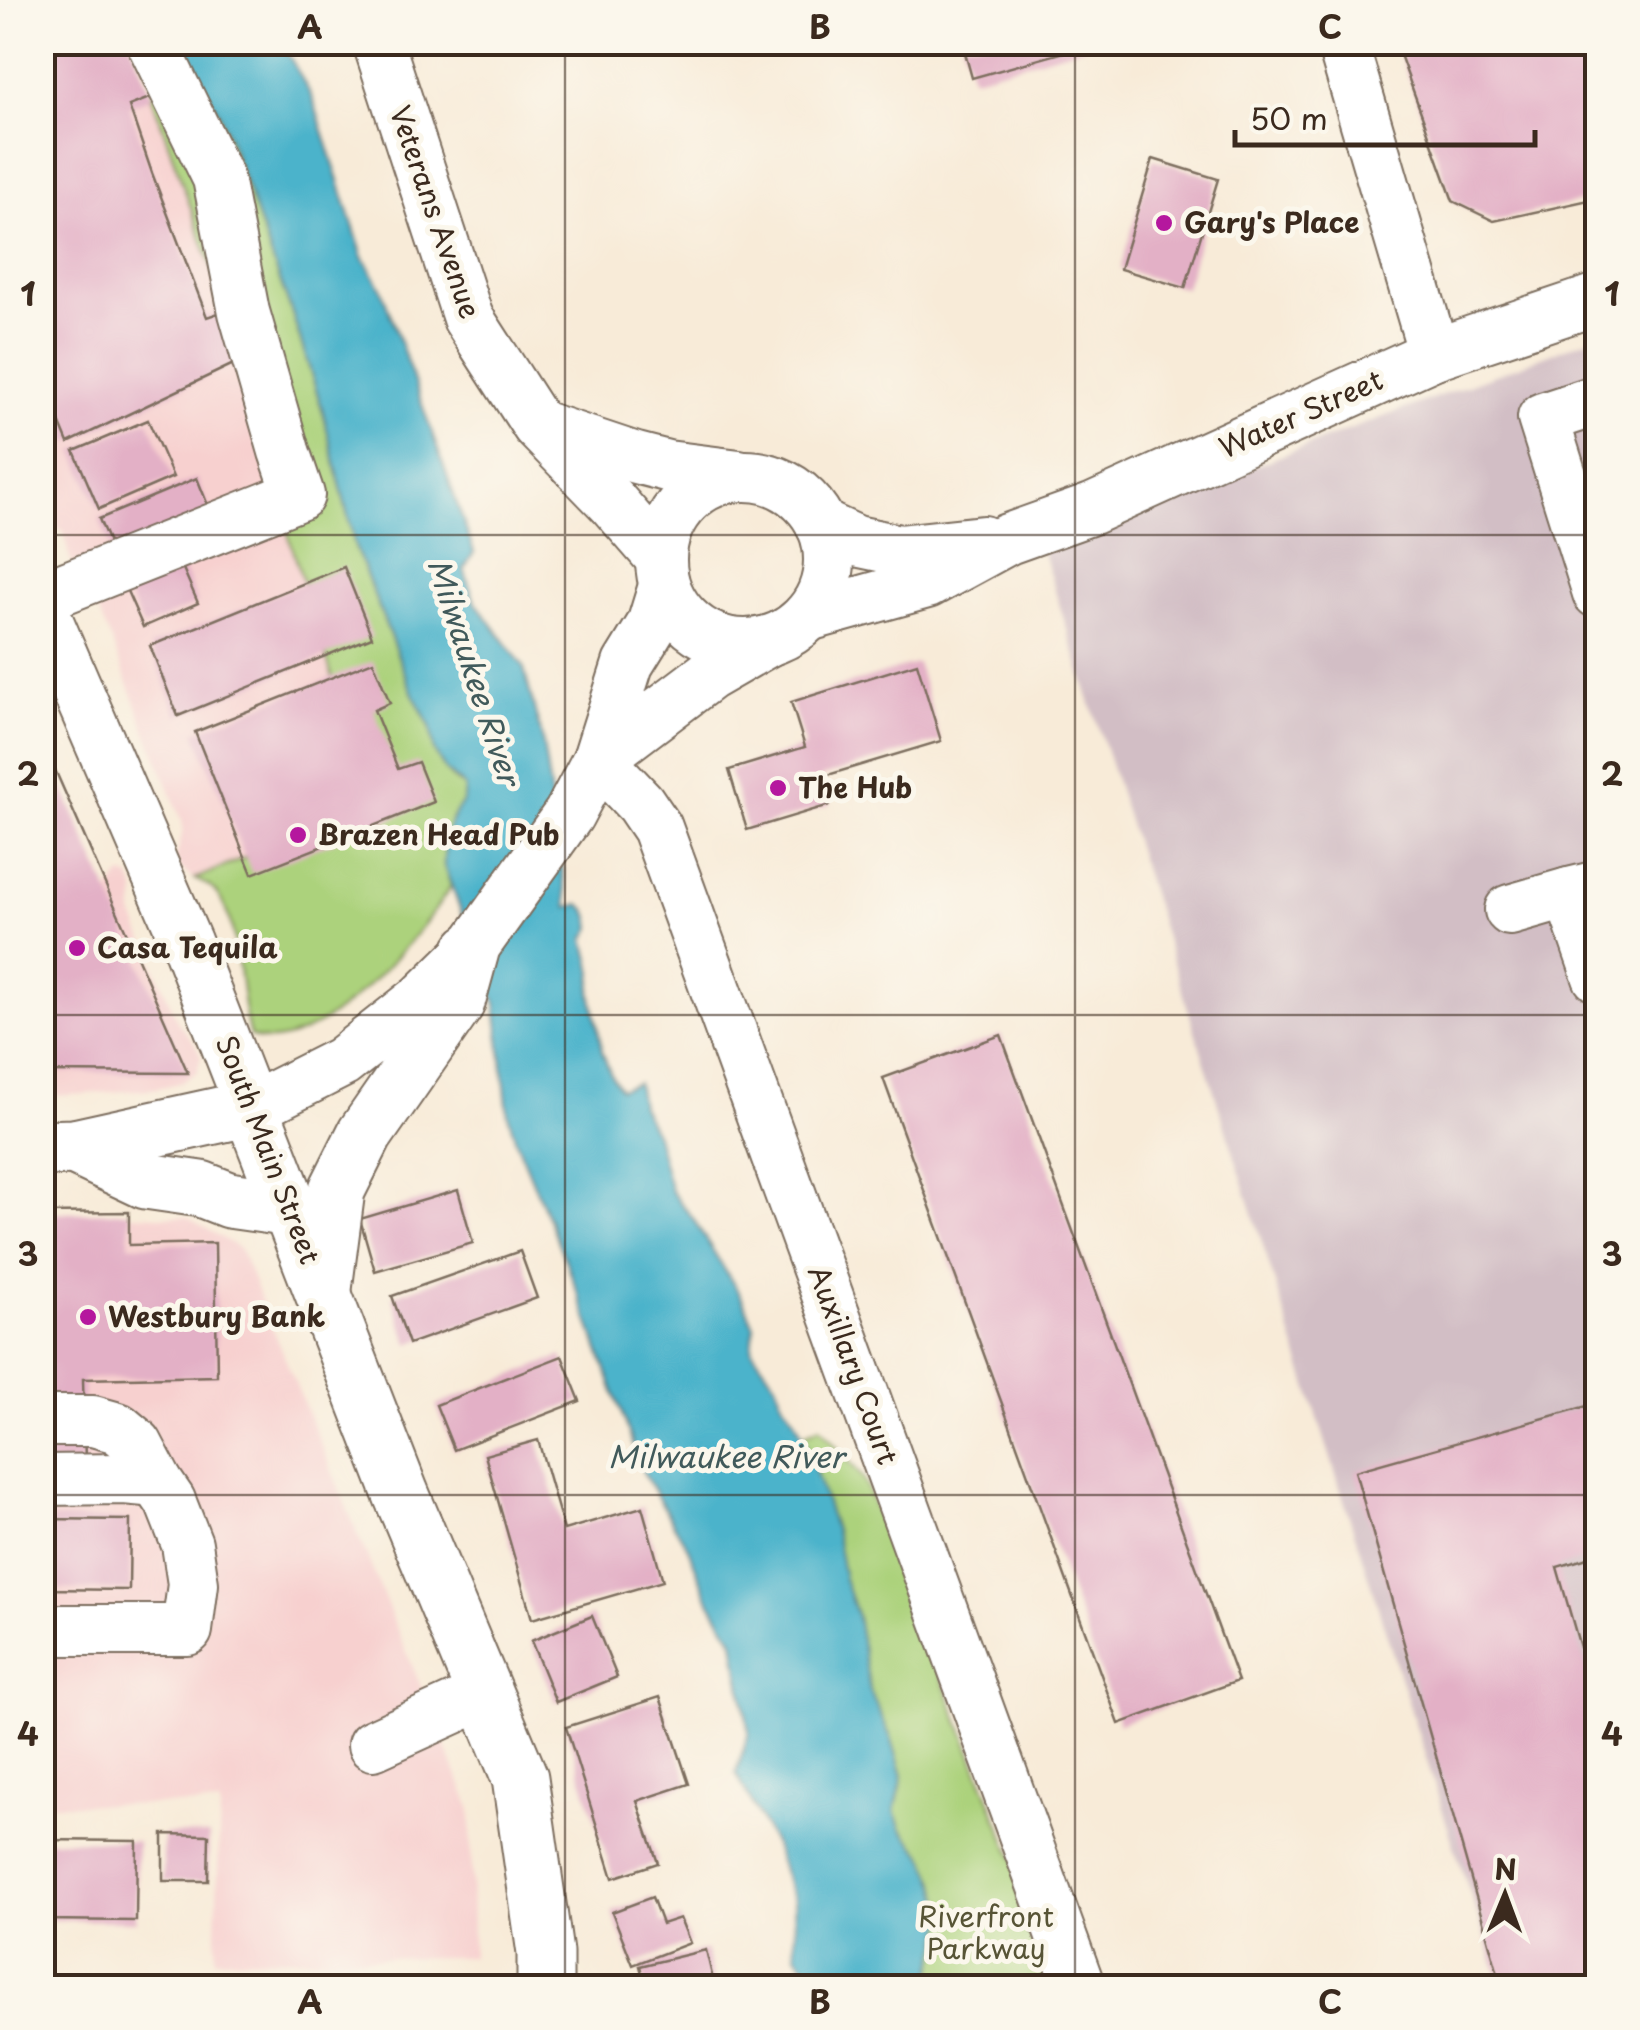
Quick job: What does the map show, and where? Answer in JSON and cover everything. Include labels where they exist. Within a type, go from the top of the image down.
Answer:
[{"type":"main road","points":[[324,1292],[337,1190],[364,1134],[457,1002],[471,951]]},
{"type":"main road","points":[[58,1148],[251,1108]]},
{"type":"main road","name":"South Main Street","points":[[251,1108],[401,1494],[520,1778],[545,1952],[544,1988]]},
{"type":"main road","points":[[58,1148],[146,1181],[201,1188],[229,1200],[290,1209]]},
{"type":"street","points":[[42,597],[299,495],[244,312],[218,178],[152,42]]},
{"type":"street","name":"Veterans Avenue","points":[[378,42],[468,318],[537,425],[612,502],[662,571]]},
{"type":"street","points":[[1342,42],[1434,354]]},
{"type":"street","name":"Water Street","points":[[788,629],[927,583],[1008,538],[1092,509],[1434,354],[1598,299]]},
{"type":"street","points":[[1598,400],[1543,418],[1598,593]]},
{"type":"street","points":[[537,425],[652,462],[775,482],[810,506],[828,548],[828,572],[821,596],[788,629],[709,675],[598,759]]},
{"type":"street","points":[[251,1108],[342,1062],[422,999],[471,951],[569,814],[598,759],[628,664],[652,626],[665,530],[679,506],[700,488],[726,478],[754,477]]},
{"type":"street","name":"Water Street","points":[[821,525],[856,541],[899,550],[1008,538]]},
{"type":"street","points":[[662,571],[675,609],[693,628],[716,640],[742,645],[788,629]]},
{"type":"street","name":"South Main Street","points":[[42,608],[187,944],[251,1108]]},
{"type":"street","name":"Auxillary Court","points":[[598,759],[640,803],[657,828],[1080,1988]]},
{"type":"street","points":[[1510,910],[1583,889],[1598,976]]},
{"type":"street","points":[[42,1421],[92,1422],[118,1428],[137,1444],[170,1500],[187,1544],[193,1584],[187,1630],[42,1630]]},
{"type":"street","points":[[42,1480],[157,1482]]},
{"type":"street","points":[[373,1745],[485,1694]]},
{"type":"shaded area","points":[[43,43],[152,97],[289,485],[275,492],[335,685],[378,801],[195,879],[178,866],[182,821],[112,643],[79,568],[71,562],[63,530],[43,525]]},
{"type":"shaded area","points":[[1597,336],[1597,1987],[1502,1987],[1042,550]]},
{"type":"shaded area","points":[[42,745],[107,894],[122,875],[131,878],[136,892],[133,914],[178,1023],[201,1056],[197,1072],[180,1083],[152,1089],[43,1097]]},
{"type":"shaded area","points":[[43,1212],[187,1217],[240,1249],[471,1808],[472,1957],[215,1959],[220,1805],[43,1804]]},
{"type":"green space","points":[[179,43],[220,114],[293,316],[322,408],[355,546],[413,694],[430,726],[434,751],[446,771],[465,787],[464,803],[452,817],[444,866],[451,886],[437,907],[391,962],[334,1014],[304,1032],[276,1040],[250,1036],[228,914],[209,886],[195,879],[377,802],[335,685],[281,511],[295,504],[152,97]]},
{"type":"green space","name":"Riverfront Parkway","points":[[820,1427],[863,1478],[1064,1987],[922,1987],[889,1821],[790,1441]]},
{"type":"water","name":"Milwaukee River","points":[[179,43],[282,43],[313,99],[363,257],[381,288],[474,552],[464,569],[474,600],[523,666],[542,738],[568,907],[580,904],[591,921],[592,928],[585,939],[602,1051],[620,1089],[637,1083],[641,1106],[656,1135],[671,1191],[692,1217],[741,1296],[754,1326],[752,1350],[776,1383],[805,1440],[835,1530],[844,1579],[857,1617],[870,1691],[903,1776],[895,1811],[902,1829],[925,1857],[946,1914],[929,1987],[817,1987],[796,1954],[794,1900],[773,1843],[736,1773],[749,1733],[734,1641],[707,1596],[688,1548],[644,1474],[508,1114],[496,1004],[444,866],[449,828],[463,802],[465,787],[446,771],[434,751],[430,726],[413,694],[355,546],[322,408],[293,316],[220,114]]},
{"type":"building","points":[[42,42],[130,42],[152,97],[129,106],[152,173],[207,317],[227,310],[244,359],[68,443],[42,380]]},
{"type":"building","points":[[962,42],[1093,42],[1093,44],[972,78]]},
{"type":"building","points":[[1418,42],[1598,42],[1598,198],[1494,221],[1453,201],[1398,49]]},
{"type":"building","points":[[1153,159],[1218,179],[1185,288],[1120,269]]},
{"type":"building","points":[[148,420],[173,477],[99,509],[74,451]]},
{"type":"building","points":[[197,478],[216,525],[119,566],[99,519]]},
{"type":"building","points":[[178,557],[198,603],[143,627],[123,582]]},
{"type":"building","points":[[344,567],[372,637],[178,716],[150,646]]},
{"type":"building","points":[[373,661],[390,703],[374,710],[398,769],[418,762],[434,802],[252,874],[195,732]]},
{"type":"building","points":[[917,663],[941,741],[821,777],[830,805],[747,830],[729,770],[805,747],[791,702]]},
{"type":"building","points":[[42,740],[188,1073],[42,1072]]},
{"type":"building","points":[[1001,1035],[1238,1681],[1119,1724],[883,1078]]},
{"type":"building","points":[[458,1190],[473,1243],[375,1271],[360,1219]]},
{"type":"building","points":[[129,1212],[129,1245],[215,1243],[217,1376],[83,1379],[85,1462],[42,1463],[42,1213]]},
{"type":"building","points":[[520,1251],[537,1298],[409,1344],[392,1296]]},
{"type":"building","points":[[562,1356],[580,1401],[454,1450],[436,1405]]},
{"type":"building","points":[[1598,1403],[1598,1555],[1557,1567],[1598,1710],[1598,1988],[1502,1988],[1355,1471]]},
{"type":"building","points":[[538,1440],[564,1530],[642,1507],[663,1581],[532,1619],[485,1455]]},
{"type":"building","points":[[42,1519],[130,1520],[129,1590],[42,1589]]},
{"type":"building","points":[[592,1616],[617,1677],[556,1702],[531,1641]]},
{"type":"building","points":[[660,1697],[689,1784],[637,1801],[658,1863],[613,1878],[566,1727]]},
{"type":"building","points":[[163,1834],[209,1835],[208,1881],[163,1881]]},
{"type":"building","points":[[42,1840],[137,1841],[136,1921],[42,1920]]},
{"type":"building","points":[[652,1897],[662,1924],[680,1918],[690,1943],[633,1965],[612,1912]]},
{"type":"building","points":[[706,1950],[715,1988],[646,1988],[640,1966]]},
{"type":"place","name":"Gary's Place","points":[[1164,223]]},
{"type":"place","name":"The Hub","points":[[778,788]]},
{"type":"place","name":"Brazen Head Pub","points":[[298,835]]},
{"type":"place","name":"Casa Tequila","points":[[77,948]]},
{"type":"place","name":"Westbury Bank","points":[[88,1317]]}]
